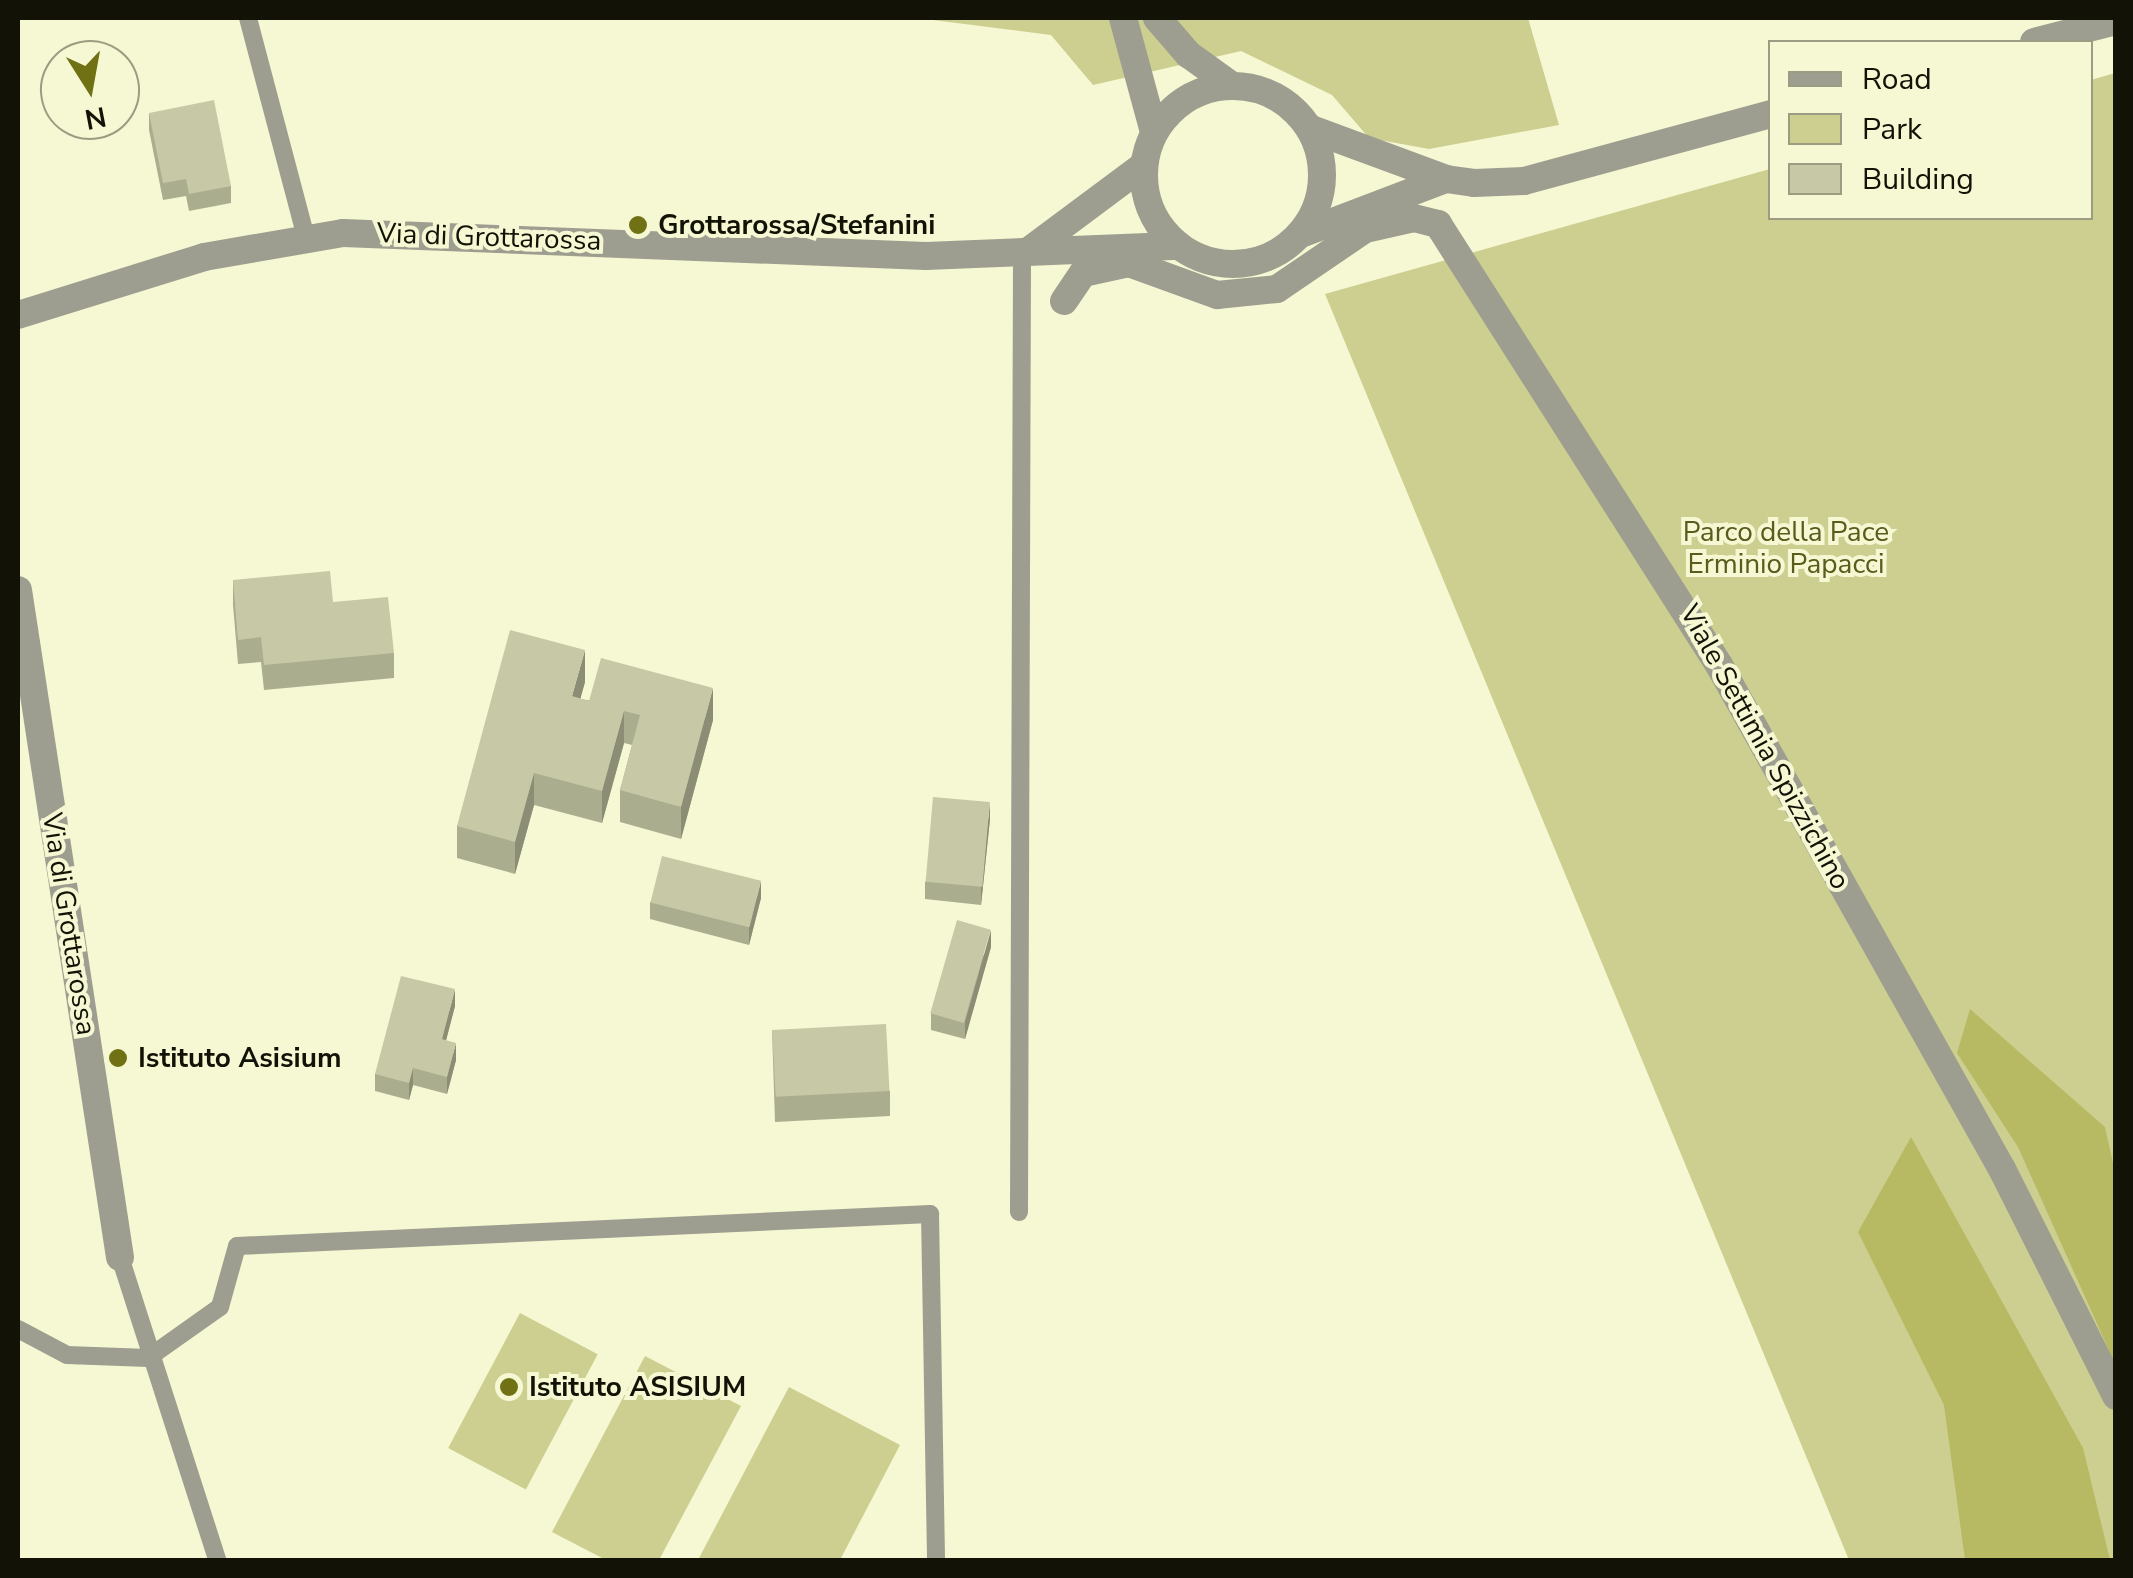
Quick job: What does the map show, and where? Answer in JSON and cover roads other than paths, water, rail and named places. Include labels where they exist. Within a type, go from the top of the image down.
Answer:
[{"type":"street","points":[[1123,18],[1154,132]]},
{"type":"street","points":[[1157,18],[1188,54],[1231,85],[1278,97],[1311,129],[1446,179],[1524,180],[1768,115]]},
{"type":"street","points":[[2041,40],[2116,20]]},
{"type":"street","points":[[1231,85],[1186,99],[1154,132],[1144,165],[1151,210],[1179,246],[1232,264],[1268,257],[1301,234],[1446,179]]},
{"type":"street","points":[[1301,234],[1322,183],[1311,129]]},
{"type":"street","points":[[1026,251],[1144,165]]},
{"type":"street","name":"Viale Settimia Spizzichino","points":[[1064,301],[1083,272],[1128,262],[1217,295],[1277,288],[1365,229],[1414,218],[1438,224],[1711,650],[2002,1169],[2116,1396]]},
{"type":"street","name":"Via di Grottarossa","points":[[18,315],[204,258],[306,237],[370,232],[861,254],[1179,246]]},
{"type":"street","name":"Via di Grottarossa","points":[[18,590],[120,1257]]},
{"type":"lane","points":[[248,18],[306,237]]},
{"type":"lane","points":[[1019,1212],[1026,251]]},
{"type":"lane","points":[[18,1329],[68,1355],[148,1358],[220,1307],[237,1246],[930,1214],[936,1560]]},
{"type":"lane","points":[[120,1257],[148,1358],[217,1560]]},
{"type":"place","name":"Grottarossa/Stefanini","points":[[638,225]]},
{"type":"place","name":"Istituto Asisium","points":[[118,1058]]},
{"type":"place","name":"Istituto ASISIUM","points":[[509,1387]]},
{"type":"park label","name":"Parco della Pace Erminio Papacci","points":[[1786,548]]}]
